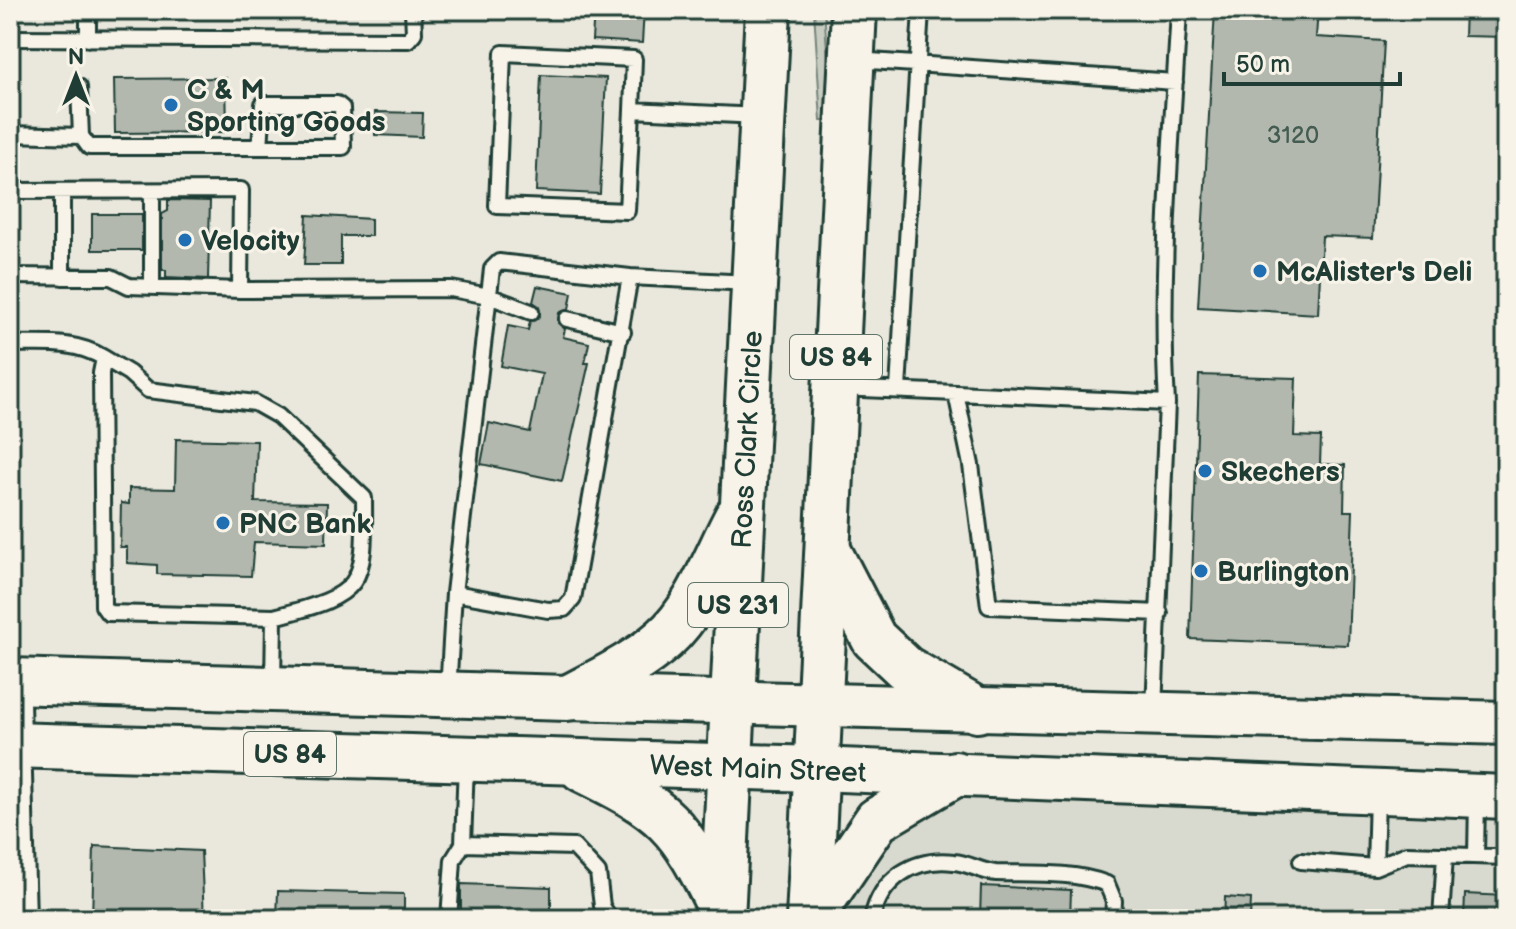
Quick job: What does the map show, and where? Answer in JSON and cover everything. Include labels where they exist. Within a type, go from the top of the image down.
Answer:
[{"type":"highway","name":"Ross Clark Circle","points":[[722,916],[768,10]]},
{"type":"highway","name":"US 84","points":[[816,769],[854,10]]},
{"type":"highway","name":"US 84","points":[[10,681],[568,698],[637,660],[666,638],[687,611],[742,507]]},
{"type":"highway","points":[[827,547],[874,639],[905,668],[977,710]]},
{"type":"highway","name":"West Main Street","points":[[11,730],[466,759],[816,769]]},
{"type":"highway","points":[[569,762],[642,798],[677,829],[694,854],[722,916]]},
{"type":"highway","points":[[809,919],[816,769]]},
{"type":"highway","points":[[809,919],[877,820],[955,774]]},
{"type":"main road","points":[[568,698],[1506,723]]},
{"type":"main road","points":[[11,730],[14,901]]},
{"type":"main road","name":"West Main Street","points":[[816,769],[1377,795],[1491,797]]},
{"type":"lane","points":[[88,10],[88,39]]},
{"type":"lane","points":[[10,38],[408,40],[414,33],[413,10]]},
{"type":"lane","points":[[898,389],[921,10]]},
{"type":"lane","points":[[1153,714],[1160,613],[1167,403],[1164,354],[1179,10]]},
{"type":"lane","points":[[503,53],[634,59],[632,110],[627,211],[497,206],[503,53]]},
{"type":"lane","points":[[851,60],[919,62],[1175,82]]},
{"type":"lane","points":[[79,87],[81,136],[89,147],[260,147],[343,147],[342,108],[337,104],[263,104],[260,147]]},
{"type":"lane","points":[[632,110],[763,116]]},
{"type":"lane","points":[[10,134],[81,136]]},
{"type":"lane","points":[[10,191],[241,190],[240,290]]},
{"type":"lane","points":[[62,191],[62,277]]},
{"type":"lane","points":[[152,191],[152,287]]},
{"type":"lane","points":[[448,694],[454,593],[492,269],[499,262],[630,277],[754,284]]},
{"type":"lane","points":[[10,276],[111,277],[129,286],[240,290],[451,289],[489,296],[531,312]]},
{"type":"lane","points":[[454,593],[548,610],[564,609],[573,599],[623,332],[630,277]]},
{"type":"lane","points":[[567,319],[623,332]]},
{"type":"lane","points":[[10,344],[68,344],[87,348],[104,358],[129,373],[148,390],[255,403],[278,416],[364,498],[365,555],[360,576],[346,590],[315,606],[274,617],[108,613],[103,606],[101,373],[104,358]]},
{"type":"lane","points":[[835,388],[1167,403]]},
{"type":"lane","points":[[956,393],[971,465],[989,606],[1160,613]]},
{"type":"lane","points":[[273,689],[274,617]]},
{"type":"lane","points":[[449,919],[453,860],[463,844],[466,759]]},
{"type":"lane","points":[[1375,867],[1377,795]]},
{"type":"lane","points":[[1476,856],[1491,797]]},
{"type":"lane","points":[[463,844],[574,847],[598,873],[602,906],[610,919]]},
{"type":"lane","points":[[1301,861],[1375,867],[1407,854],[1506,857]]},
{"type":"lane","points":[[1441,919],[1445,855]]},
{"type":"lane","points":[[872,919],[880,894],[896,875],[918,864],[941,861],[957,862],[986,872],[1089,877],[1107,884],[1114,901],[1113,919]]},
{"type":"shaded area","points":[[814,10],[824,10],[829,75],[826,121],[821,121]]},
{"type":"shaded area","points":[[965,795],[1300,812],[1506,813],[1506,919],[843,919],[854,870],[931,802]]},
{"type":"building","points":[[594,10],[644,10],[642,43],[592,40]]},
{"type":"building","points":[[1215,10],[1318,10],[1316,37],[1384,41],[1373,238],[1322,236],[1318,314],[1198,307]]},
{"type":"building","points":[[1465,10],[1506,10],[1506,37],[1464,36]]},
{"type":"building","points":[[541,75],[606,78],[600,194],[536,191]]},
{"type":"building","name":"C & M Sporting Goods","points":[[226,78],[227,132],[115,133],[114,79]]},
{"type":"building","points":[[375,112],[423,113],[422,137],[375,135]]},
{"type":"building","name":"Velocity","points":[[168,200],[210,201],[208,279],[166,277],[166,270],[162,270],[162,214],[168,211]]},
{"type":"building","points":[[92,214],[142,214],[142,250],[92,250]]},
{"type":"building","points":[[307,215],[371,219],[371,236],[341,236],[341,265],[304,265]]},
{"type":"building","points":[[537,286],[572,293],[569,309],[559,313],[558,323],[565,329],[563,337],[589,343],[585,363],[589,363],[562,481],[481,464],[489,423],[530,432],[542,374],[501,366],[508,326],[528,330],[530,322],[540,316],[539,306],[533,302]]},
{"type":"building","points":[[1199,375],[1296,378],[1294,436],[1321,437],[1320,464],[1345,465],[1344,511],[1353,511],[1348,645],[1190,639]]},
{"type":"building","name":"PNC Bank","points":[[176,439],[257,441],[255,502],[327,503],[326,544],[254,542],[251,576],[157,574],[157,565],[127,563],[127,547],[120,547],[121,503],[129,504],[129,488],[175,489]]},
{"type":"building","points":[[94,846],[201,851],[204,919],[92,919]]},
{"type":"building","points":[[461,884],[551,887],[551,919],[461,919]]},
{"type":"building","points":[[981,886],[1071,890],[1070,919],[980,919]]},
{"type":"building","points":[[278,891],[404,894],[404,919],[277,919]]},
{"type":"building","points":[[1465,894],[1506,896],[1506,919],[1464,919]]},
{"type":"building","points":[[1225,897],[1251,899],[1250,919],[1224,919]]},
{"type":"place","name":"C & M Sporting Goods","points":[[171,105]]},
{"type":"place","name":"Velocity","points":[[185,240]]},
{"type":"place","name":"McAlister's Deli","points":[[1260,271]]},
{"type":"place","name":"Skechers","points":[[1205,471]]},
{"type":"place","name":"PNC Bank","points":[[223,523]]},
{"type":"place","name":"Burlington","points":[[1201,571]]}]
